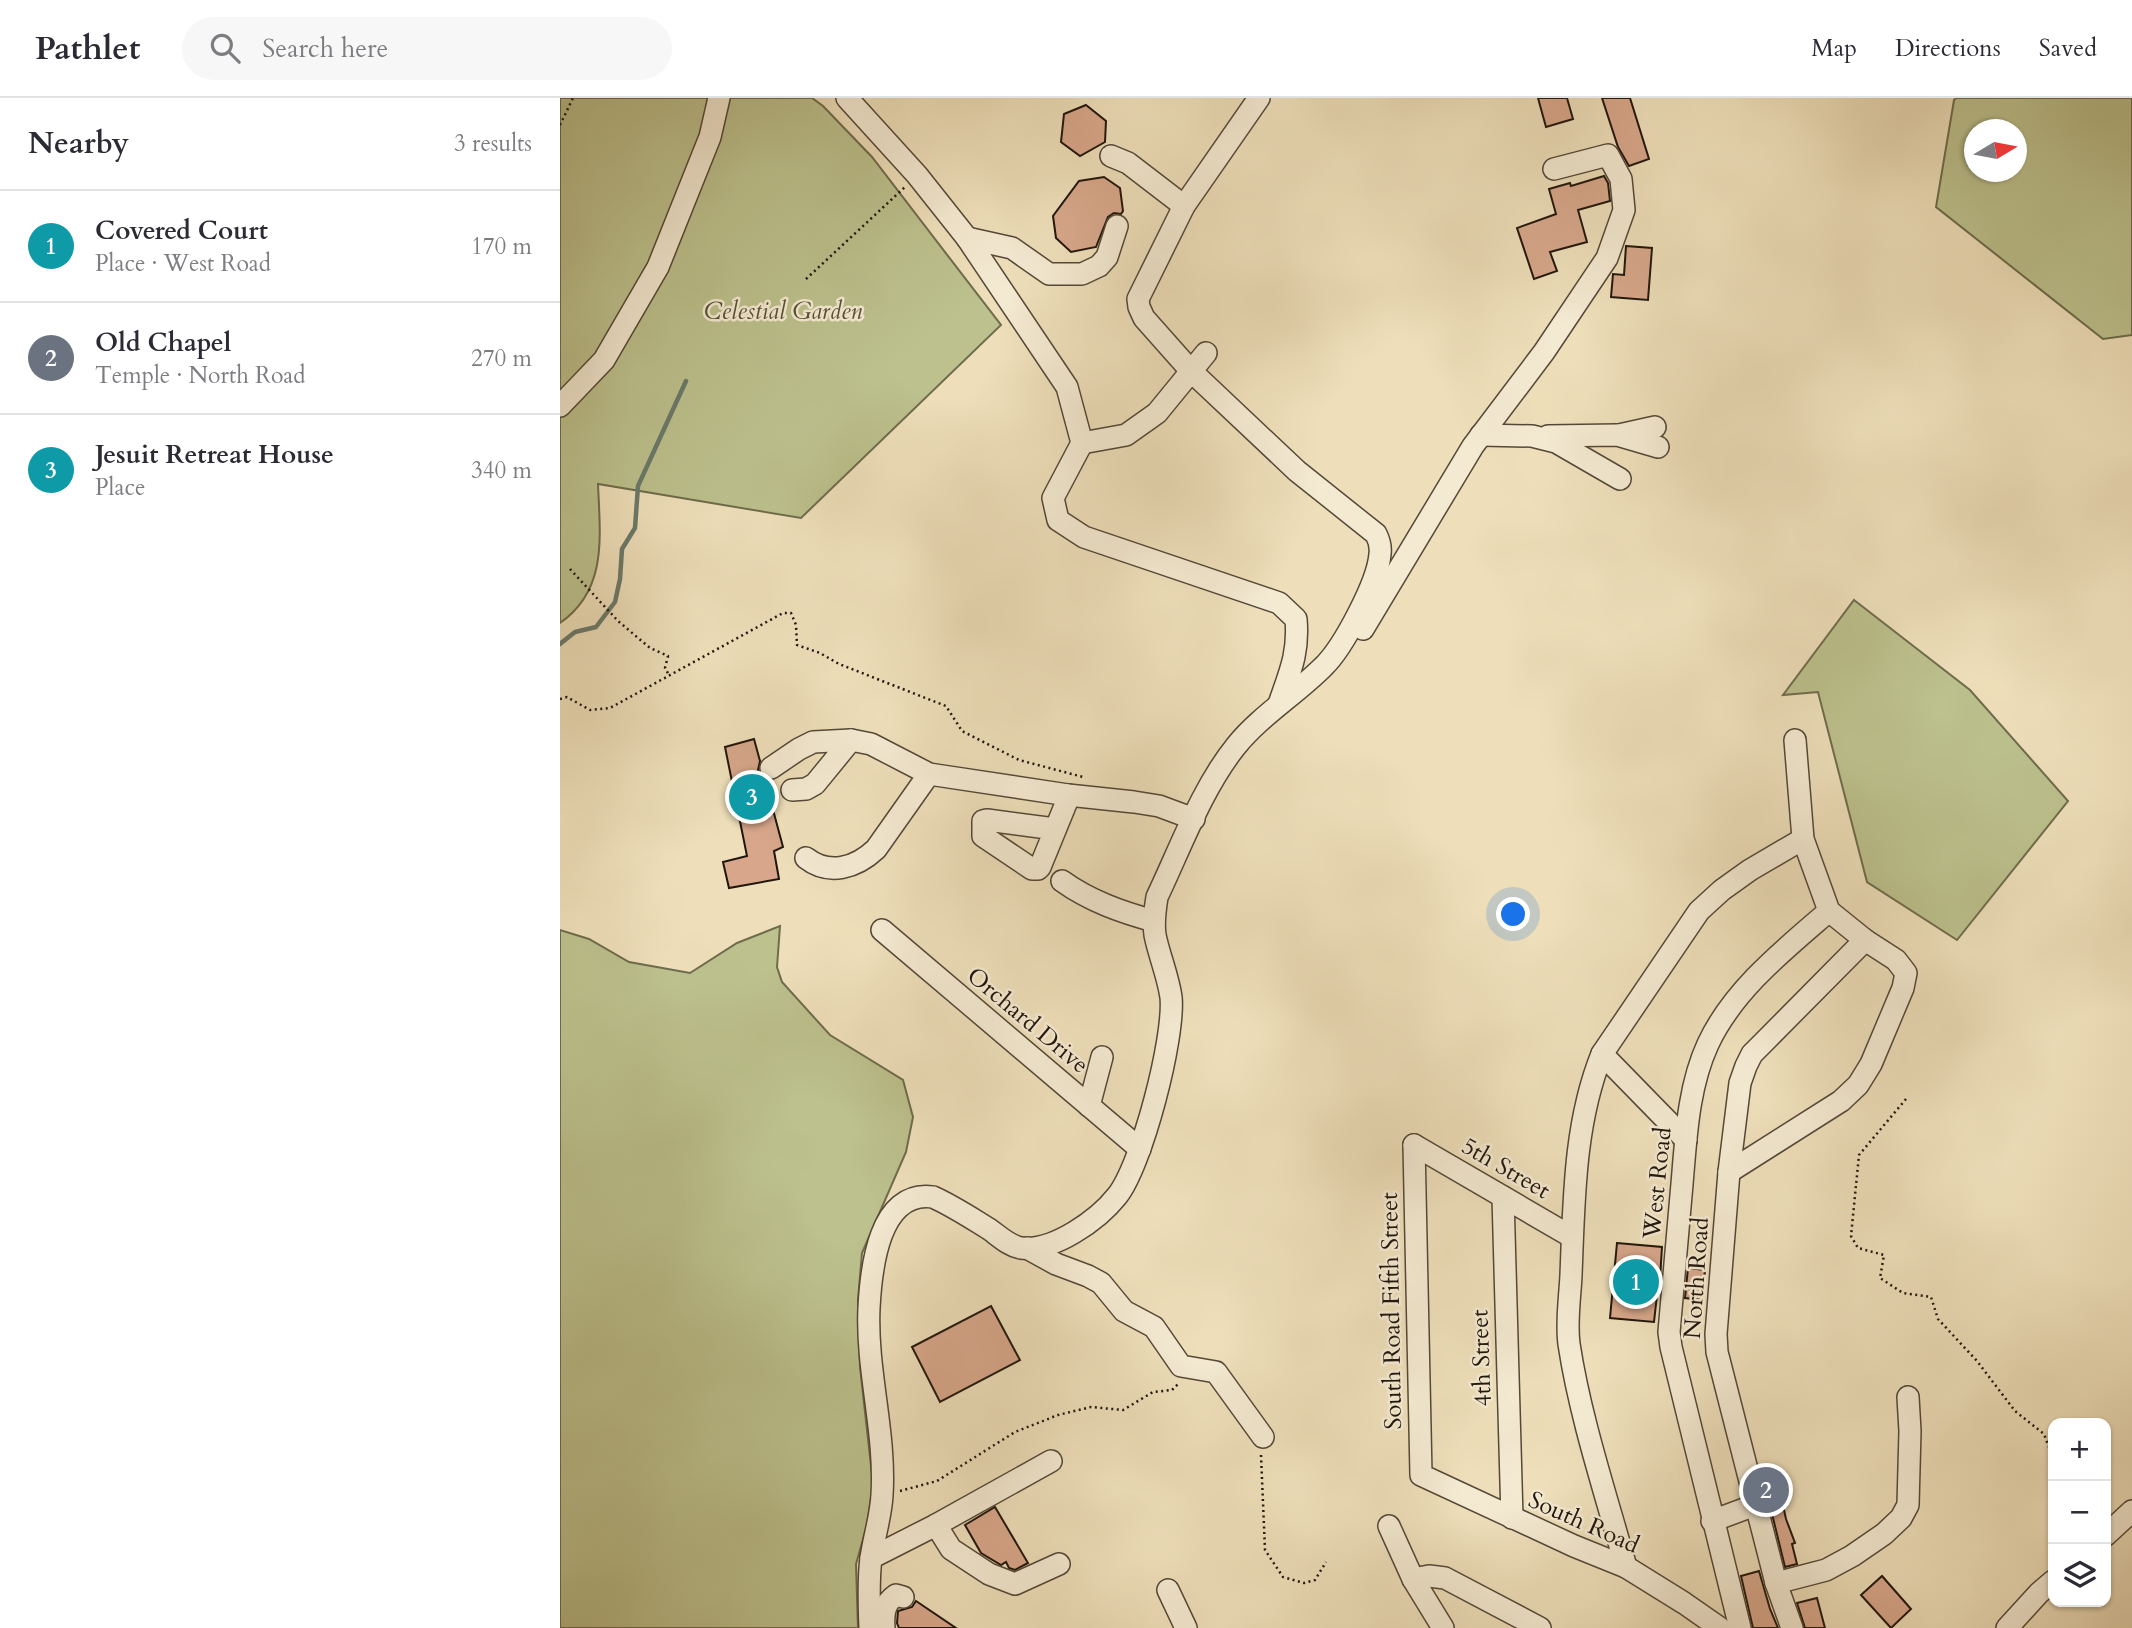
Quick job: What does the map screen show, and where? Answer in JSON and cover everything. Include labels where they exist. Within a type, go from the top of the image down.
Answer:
[{"type":"street","points":[[560,406],[604,360],[658,267],[710,137],[719,98]]},
{"type":"street","points":[[847,98],[917,176],[967,238],[1067,387],[1082,443],[1052,498],[1058,520],[1084,537],[1279,603],[1296,619],[1298,641],[1279,706]]},
{"type":"street","points":[[870,1628],[872,1558],[883,1496],[869,1309],[876,1257],[888,1221],[895,1209],[923,1195],[933,1197],[1009,1243],[1027,1248],[1059,1240],[1080,1230],[1118,1195],[1140,1149],[1170,1029],[1171,997],[1155,933],[1157,897],[1212,782],[1236,745],[1325,665],[1351,626],[1374,580],[1380,554],[1376,534],[1297,471],[1191,371],[1155,333],[1139,307],[1138,299],[1184,206],[1259,98]]},
{"type":"street","points":[[1325,665],[1332,665],[1345,656],[1360,635],[1481,435],[1544,352],[1607,258],[1624,211],[1620,179],[1608,155],[1554,169]]},
{"type":"street","points":[[1111,156],[1128,163],[1184,206]]},
{"type":"street","points":[[967,238],[1012,248],[1049,274],[1082,274],[1098,266],[1107,257],[1117,226]]},
{"type":"street","points":[[1082,443],[1126,435],[1157,413],[1206,353]]},
{"type":"street","points":[[1481,435],[1657,437]]},
{"type":"street","points":[[1532,436],[1556,442],[1620,480]]},
{"type":"street","points":[[771,768],[799,748],[814,742],[851,740],[871,744],[929,774],[1158,806],[1194,819]]},
{"type":"street","points":[[792,790],[806,789],[815,784],[851,740]]},
{"type":"street","points":[[1729,1172],[1841,1101],[1858,1085],[1871,1064],[1903,988],[1906,973],[1896,960],[1865,940],[1829,911],[1803,839],[1794,740]]},
{"type":"street","points":[[806,858],[815,864],[834,868],[856,864],[865,859],[876,849],[929,774]]},
{"type":"street","points":[[1055,829],[1068,795]]},
{"type":"street","points":[[1626,1567],[1578,1390],[1569,1341],[1579,1142],[1585,1106],[1602,1054],[1699,911],[1750,870],[1803,839]]},
{"type":"street","points":[[1062,881],[1082,895],[1125,913],[1154,921]]},
{"type":"street","name":"West Road","points":[[1740,1628],[1712,1521],[1669,1332],[1686,1140],[1696,1075],[1708,1043],[1721,1021],[1777,956],[1829,911]]},
{"type":"street","name":"Orchard Drive","points":[[882,930],[1140,1149]]},
{"type":"street","name":"North Road","points":[[1792,1628],[1776,1583],[1717,1352],[1716,1334],[1729,1172],[1740,1083],[1752,1054],[1865,940]]},
{"type":"street","points":[[1602,1054],[1686,1140]]},
{"type":"street","points":[[1089,1106],[1102,1057]]},
{"type":"street","name":"5th Street","points":[[1414,1145],[1573,1237]]},
{"type":"street","name":"South Road Fifth Street","points":[[1414,1145],[1421,1475]]},
{"type":"street","name":"4th Street","points":[[1503,1197],[1512,1518]]},
{"type":"street","points":[[1027,1248],[1101,1283],[1124,1311],[1154,1327],[1181,1366],[1216,1372],[1263,1437]]},
{"type":"street","points":[[1776,1583],[1826,1570],[1884,1534],[1901,1518],[1908,1505],[1908,1397]]},
{"type":"street","points":[[872,1558],[1051,1461]]},
{"type":"street","name":"South Road","points":[[1421,1475],[1574,1546],[1626,1567],[1720,1628]]},
{"type":"street","points":[[1712,1521],[1755,1505]]},
{"type":"street","points":[[2111,1530],[2132,1511]]},
{"type":"street","points":[[936,1525],[951,1549],[989,1574],[1015,1584],[1059,1564]]},
{"type":"street","points":[[1389,1526],[1413,1579],[1443,1628]]},
{"type":"street","points":[[1413,1579],[1445,1578],[1540,1628]]},
{"type":"street","points":[[2007,1628],[2048,1585]]},
{"type":"street","points":[[1168,1590],[1186,1628]]},
{"type":"street","points":[[884,1628],[883,1615],[888,1600],[896,1595],[903,1597]]},
{"type":"path","points":[[560,125],[573,98]]},
{"type":"path","points":[[806,279],[917,176]]},
{"type":"path","points":[[570,569],[618,621],[650,648],[668,656],[665,668],[669,675]]},
{"type":"path","points":[[560,699],[567,698],[590,710],[610,708],[783,613],[791,614],[796,625],[797,645],[947,706],[962,731],[1019,760],[1084,778]]},
{"type":"path","points":[[1906,1099],[1858,1155],[1851,1236],[1858,1248],[1884,1255],[1880,1278],[1903,1293],[1931,1297],[1938,1319],[1977,1361],[2015,1411],[2044,1434],[2048,1445]]},
{"type":"path","points":[[883,1496],[937,1481],[1015,1432],[1058,1415],[1091,1407],[1123,1410],[1153,1392],[1171,1390],[1192,1368]]},
{"type":"path","points":[[1263,1437],[1261,1453],[1265,1550],[1283,1577],[1304,1583],[1315,1580],[1326,1562]]},
{"type":"green space","name":"Celestial Garden","points":[[560,98],[812,98],[872,157],[1001,325],[801,518],[598,484],[600,542],[594,578],[575,610],[560,623]]},
{"type":"green space","points":[[1956,98],[2132,98],[2132,335],[2103,339],[1936,207]]},
{"type":"green space","points":[[1854,600],[1970,690],[2068,801],[1957,940],[1867,882],[1818,692],[1783,695]]},
{"type":"green space","points":[[780,926],[777,967],[782,982],[830,1035],[903,1080],[913,1117],[906,1152],[862,1253],[858,1300],[860,1367],[873,1484],[867,1525],[856,1564],[858,1628],[560,1628],[560,930],[589,939],[629,962],[690,973],[737,943]]},
{"type":"building","points":[[1538,98],[1567,98],[1573,119],[1546,127]]},
{"type":"building","points":[[1602,98],[1630,98],[1649,159],[1629,166],[1618,147]]},
{"type":"building","points":[[1086,105],[1106,121],[1105,142],[1080,156],[1061,142],[1064,114]]},
{"type":"building","points":[[1604,176],[1608,183],[1610,201],[1578,210],[1587,242],[1550,252],[1557,271],[1534,279],[1517,228],[1556,214],[1549,189],[1570,183],[1571,186]]},
{"type":"building","points":[[1104,177],[1120,188],[1123,211],[1108,217],[1096,247],[1071,252],[1056,238],[1053,216],[1079,181]]},
{"type":"building","points":[[1626,246],[1652,248],[1648,300],[1611,297],[1613,274],[1624,275]]},
{"type":"building","points":[[754,739],[760,761],[758,770],[765,780],[783,847],[774,851],[779,879],[729,888],[723,862],[747,856],[725,747]]},
{"type":"building","points":[[1617,1243],[1662,1247],[1654,1322],[1610,1318]]},
{"type":"building","points":[[1688,1268],[1705,1270],[1702,1300],[1685,1298]]},
{"type":"building","points":[[991,1306],[1020,1360],[940,1402],[912,1347]]},
{"type":"building","points":[[1776,1474],[1786,1519],[1795,1543],[1792,1544],[1797,1564],[1785,1567],[1763,1477]]},
{"type":"building","points":[[995,1507],[1028,1563],[1015,1570],[1009,1568],[1006,1562],[1001,1565],[981,1553],[965,1525]]},
{"type":"building","points":[[1759,1571],[1778,1628],[1753,1628],[1741,1576]]},
{"type":"building","points":[[1882,1576],[1911,1609],[1891,1628],[1861,1595]]},
{"type":"building","points":[[1817,1598],[1825,1628],[1805,1628],[1797,1603]]},
{"type":"building","points":[[916,1601],[956,1628],[899,1628],[898,1611],[912,1607]]},
{"type":"waterway","points":[[560,644],[575,632],[596,627],[615,602],[622,549],[635,528],[638,486],[686,381]]},
{"type":"place","name":"Jesuit Retreat House","points":[[752,797]]},
{"type":"place","name":"Covered Court","points":[[1636,1282]]},
{"type":"place","name":"Old Chapel","points":[[1766,1490]]}]
